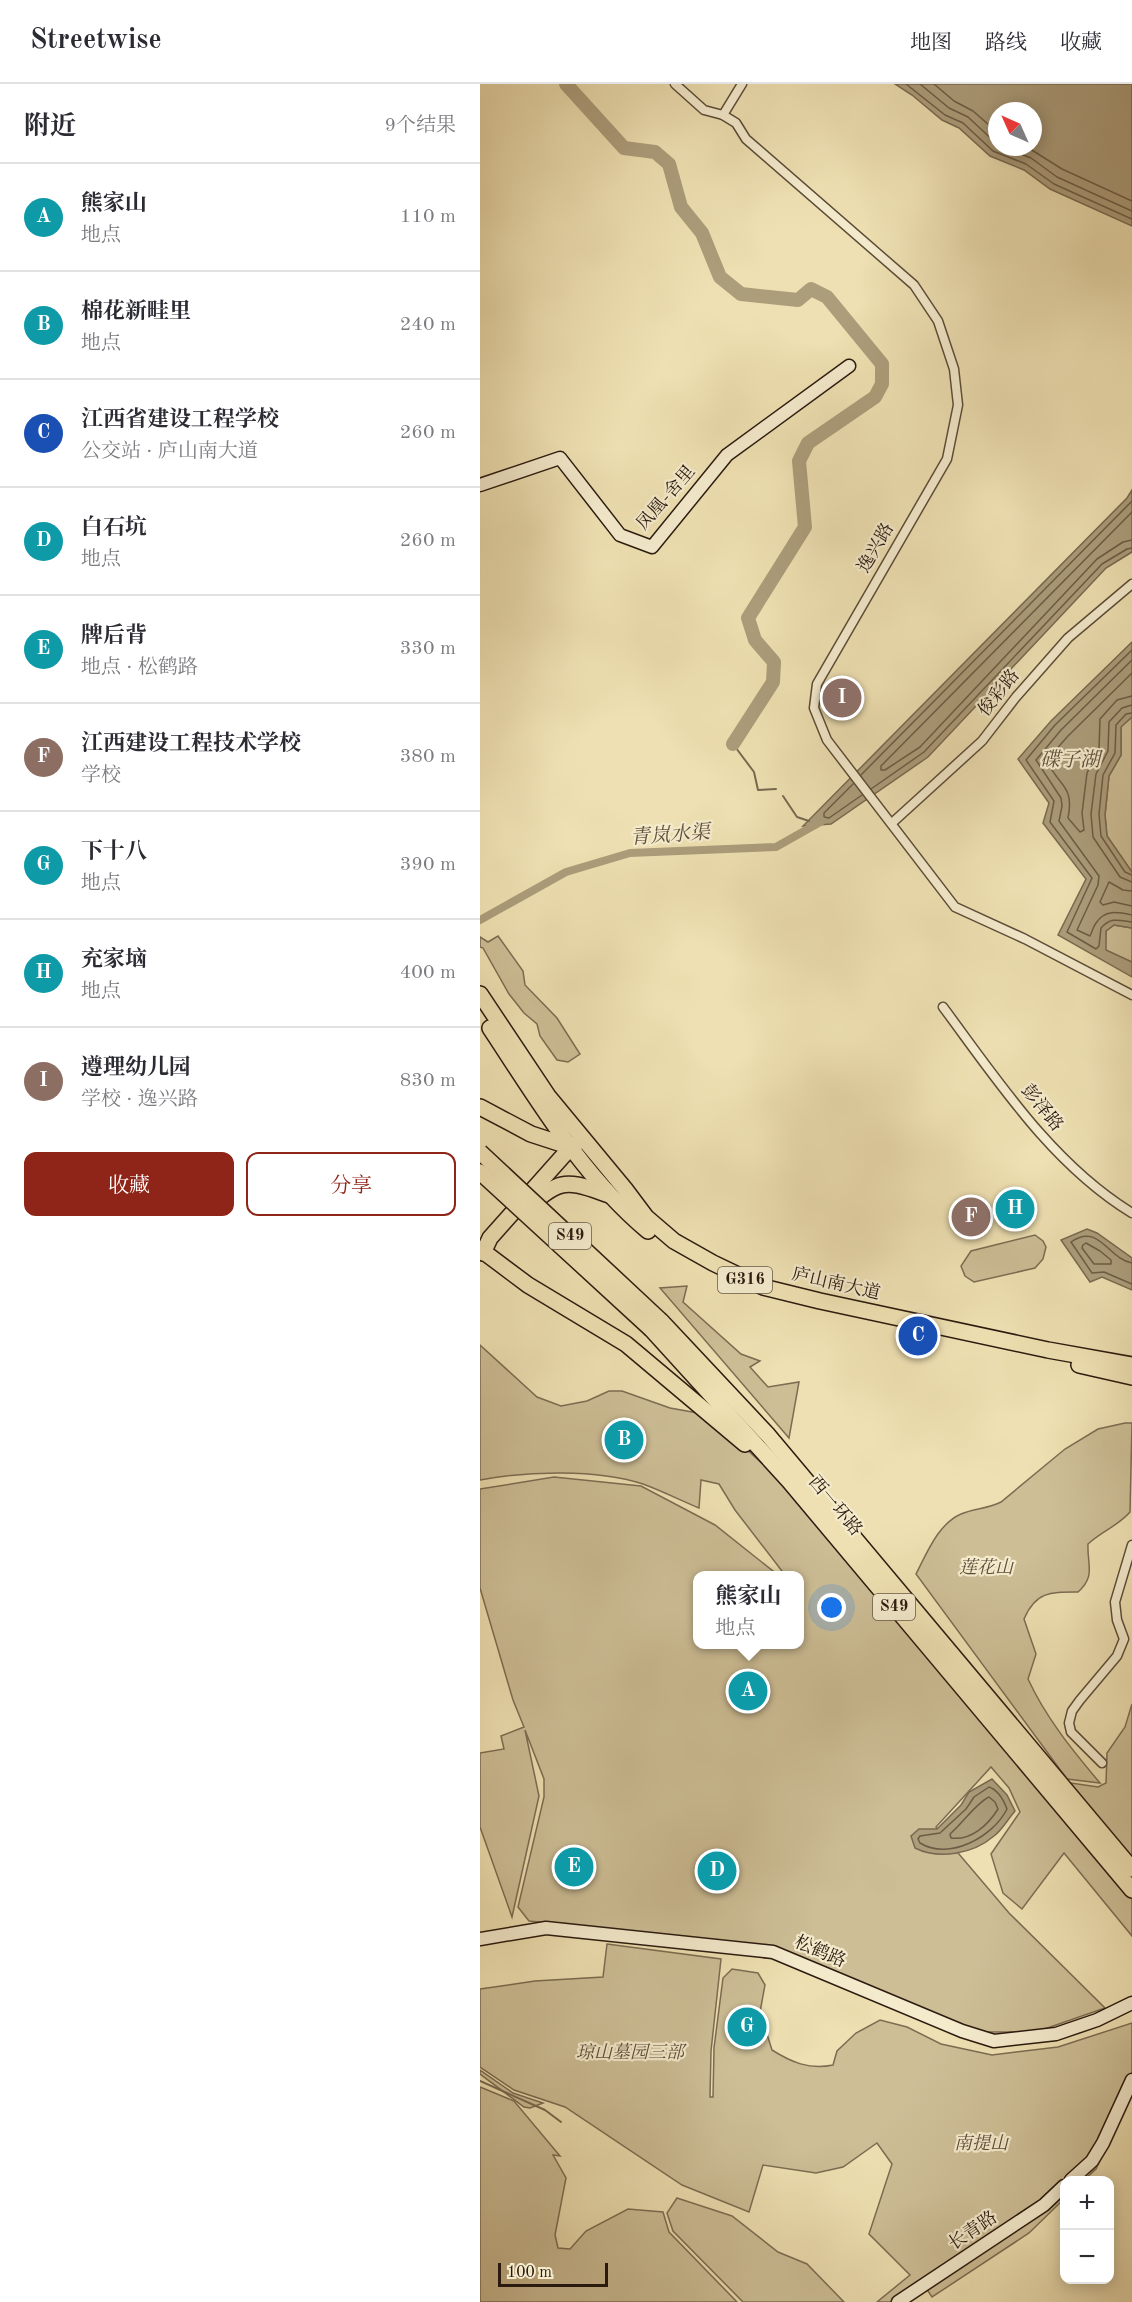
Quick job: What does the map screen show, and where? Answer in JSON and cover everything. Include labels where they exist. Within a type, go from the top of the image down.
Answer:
[{"type":"highway","name":"庐山南大道","points":[[480,993],[548,1096],[577,1147],[593,1152],[626,1189],[646,1217],[674,1241],[728,1272],[763,1287],[1048,1350],[1132,1365]]},
{"type":"highway","name":"庐山南大道","points":[[480,1012],[614,1197],[658,1239],[729,1281],[757,1293],[831,1311],[1132,1377]]},
{"type":"highway","points":[[480,1107],[531,1134],[577,1147]]},
{"type":"highway","points":[[481,1253],[495,1244],[535,1201],[577,1147]]},
{"type":"highway","points":[[481,1253],[490,1238],[577,1147]]},
{"type":"highway","name":"西一环路","points":[[480,1152],[768,1435],[1132,1869]]},
{"type":"highway","name":"西一环路","points":[[480,1172],[656,1325],[1132,1890]]},
{"type":"highway","points":[[535,1201],[557,1185],[568,1184],[585,1186],[614,1197]]},
{"type":"highway","points":[[481,1253],[528,1285],[626,1344],[789,1481]]},
{"type":"street","name":"逸兴路","points":[[675,84],[704,110],[723,115],[736,123],[746,139],[914,285],[938,321],[954,369],[958,405],[947,459],[817,684],[814,708],[827,740],[892,823],[912,854],[955,907],[1025,939],[1132,995]]},
{"type":"street","points":[[723,115],[742,84]]},
{"type":"street","name":"凤凰-舍里","points":[[480,485],[560,458],[620,535],[652,547],[727,455],[849,366]]},
{"type":"street","name":"俊彩路","points":[[892,823],[982,741],[1016,697],[1068,638],[1132,584]]},
{"type":"street","name":"彭泽路","points":[[944,1007],[1032,1124],[1067,1163],[1116,1203],[1132,1213]]},
{"type":"street","points":[[1102,1763],[1071,1732],[1069,1723],[1072,1711],[1117,1656],[1124,1639],[1115,1602],[1132,1545]]},
{"type":"street","name":"松鹤路","points":[[480,1939],[546,1928],[773,1952],[962,2031],[994,2041],[1056,2034],[1098,2020],[1132,2003]]},
{"type":"street","points":[[1076,2176],[1092,2161],[1103,2143],[1132,2080]]},
{"type":"street","name":"长青路","points":[[898,2302],[1044,2205],[1060,2191]]},
{"type":"green space","points":[[1132,717],[1132,872],[1107,836],[1105,815],[1109,776],[1121,755],[1121,726]]},
{"type":"green space","points":[[1114,925],[1132,928],[1132,962],[1105,950],[1106,931]]},
{"type":"green space","points":[[498,936],[523,971],[525,985],[557,1018],[580,1054],[568,1062],[557,1060],[540,1036],[537,1024],[524,1013],[509,994],[483,948],[480,947],[480,937],[488,942]]},
{"type":"green space","points":[[1035,1235],[1043,1241],[1046,1247],[1043,1259],[1035,1268],[974,1282],[965,1276],[961,1266],[971,1251]]},
{"type":"green space","points":[[687,1286],[683,1302],[741,1354],[760,1361],[750,1367],[768,1387],[799,1382],[789,1438],[660,1288]]},
{"type":"green space","points":[[480,1345],[537,1397],[561,1406],[587,1401],[609,1391],[622,1391],[670,1408],[709,1415],[788,1487],[1132,1897],[1132,1936],[1064,1853],[1022,1909],[1003,1893],[991,1854],[1020,1812],[1009,1788],[991,1767],[936,1827],[1009,1913],[1105,2008],[1036,2032],[976,2032],[773,1946],[529,1921],[518,1907],[544,1797],[544,1779],[525,1730],[539,1796],[512,1917],[480,1827],[480,1753],[504,1749],[501,1736],[524,1727],[513,1700],[480,1588],[480,1489],[554,1477],[641,1486],[715,1525],[773,1571],[693,1571],[693,1649],[804,1649],[804,1571],[782,1571],[735,1510],[719,1484],[701,1480],[699,1508],[643,1484],[604,1476],[540,1473],[480,1480]]},
{"type":"green space","name":"莲花山","points":[[1132,1423],[1130,1512],[1088,1544],[1089,1575],[1084,1586],[1078,1592],[1052,1593],[1039,1598],[1024,1619],[1036,1654],[1028,1679],[1052,1721],[1100,1783],[1067,1779],[916,1574],[934,1540],[953,1519],[966,1512],[1001,1502],[1065,1449],[1098,1429]]},
{"type":"green space","points":[[1132,1704],[1132,1863],[1064,1782],[1098,1787],[1106,1783],[1107,1753],[1125,1727]]},
{"type":"green space","name":"南提山","points":[[607,1944],[721,1959],[711,2051],[710,2097],[713,2097],[714,2048],[723,1978],[732,1969],[758,1973],[765,1985],[760,2012],[772,2050],[801,2064],[833,2065],[837,2051],[856,2033],[880,2020],[907,2027],[941,2044],[992,2055],[1058,2047],[1132,2023],[1132,2093],[1096,2169],[1088,2176],[1060,2176],[1060,2203],[1029,2233],[932,2297],[926,2288],[908,2302],[877,2302],[910,2275],[869,2234],[892,2164],[877,2143],[843,2167],[816,2173],[763,2165],[749,2212],[682,2185],[565,2107],[514,2090],[480,2067],[480,1989],[535,1981],[603,1977]]},
{"type":"green space","points":[[480,2070],[513,2093],[543,2103],[530,2108],[524,2107],[480,2074]]},
{"type":"green space","points":[[480,2087],[514,2101],[560,2156],[553,2155],[566,2178],[555,2235],[558,2248],[570,2249],[586,2231],[628,2209],[663,2212],[669,2232],[737,2302],[480,2302]]},
{"type":"green space","points":[[677,2198],[732,2216],[778,2252],[807,2264],[844,2302],[743,2302],[673,2231],[667,2213]]},
{"type":"water","points":[[895,84],[1132,84],[1132,226],[1050,189],[1024,170],[990,156],[1042,156],[1042,102],[988,102],[988,154],[959,128],[942,120]]},
{"type":"water","points":[[1132,490],[1132,552],[1106,568],[928,757],[831,824],[803,826],[1127,498]]},
{"type":"water","name":"碟子湖","points":[[1132,642],[1132,717],[1121,727],[1121,755],[1109,776],[1105,815],[1107,836],[1132,872],[1132,928],[1114,925],[1106,931],[1106,950],[1132,962],[1132,977],[1058,935],[1086,879],[1043,823],[1049,803],[1018,759],[1051,721]]},
{"type":"water","points":[[1087,1229],[1097,1233],[1132,1258],[1132,1290],[1102,1277],[1090,1282],[1061,1240]]},
{"type":"water","points":[[992,1779],[1007,1795],[1015,1811],[997,1834],[976,1847],[956,1853],[935,1854],[915,1848],[911,1836],[919,1829],[937,1829],[961,1805],[969,1792]]},
{"type":"waterway","points":[[566,84],[624,148],[655,152],[669,164],[681,207],[702,233],[720,277],[741,294],[798,300],[811,289],[827,297],[882,364],[882,384],[875,397],[808,443],[799,461],[805,527],[748,618],[755,640],[774,662],[773,682],[733,744]]},
{"type":"waterway","points":[[733,744],[754,772],[758,790],[776,789]]},
{"type":"waterway","points":[[783,796],[797,817],[809,821]]},
{"type":"waterway","name":"青岚水渠","points":[[480,920],[566,872],[630,853],[776,847],[822,821]]},
{"type":"waterway","points":[[480,2081],[545,2110],[561,2122]]},
{"type":"place","name":"遵理幼儿园","points":[[842,698]]},
{"type":"place","name":"充家垴","points":[[1015,1209]]},
{"type":"place","name":"江西建设工程技术学校","points":[[971,1217]]},
{"type":"place","name":"江西省建设工程学校","points":[[918,1336]]},
{"type":"place","name":"棉花新畦里","points":[[624,1440]]},
{"type":"place","name":"熊家山","points":[[748,1691]]},
{"type":"place","name":"牌后背","points":[[574,1867]]},
{"type":"place","name":"白石坑","points":[[717,1871]]},
{"type":"place","name":"下十八","points":[[747,2027]]},
{"type":"park label","name":"琼山墓园三部","points":[[630,2053]]}]
